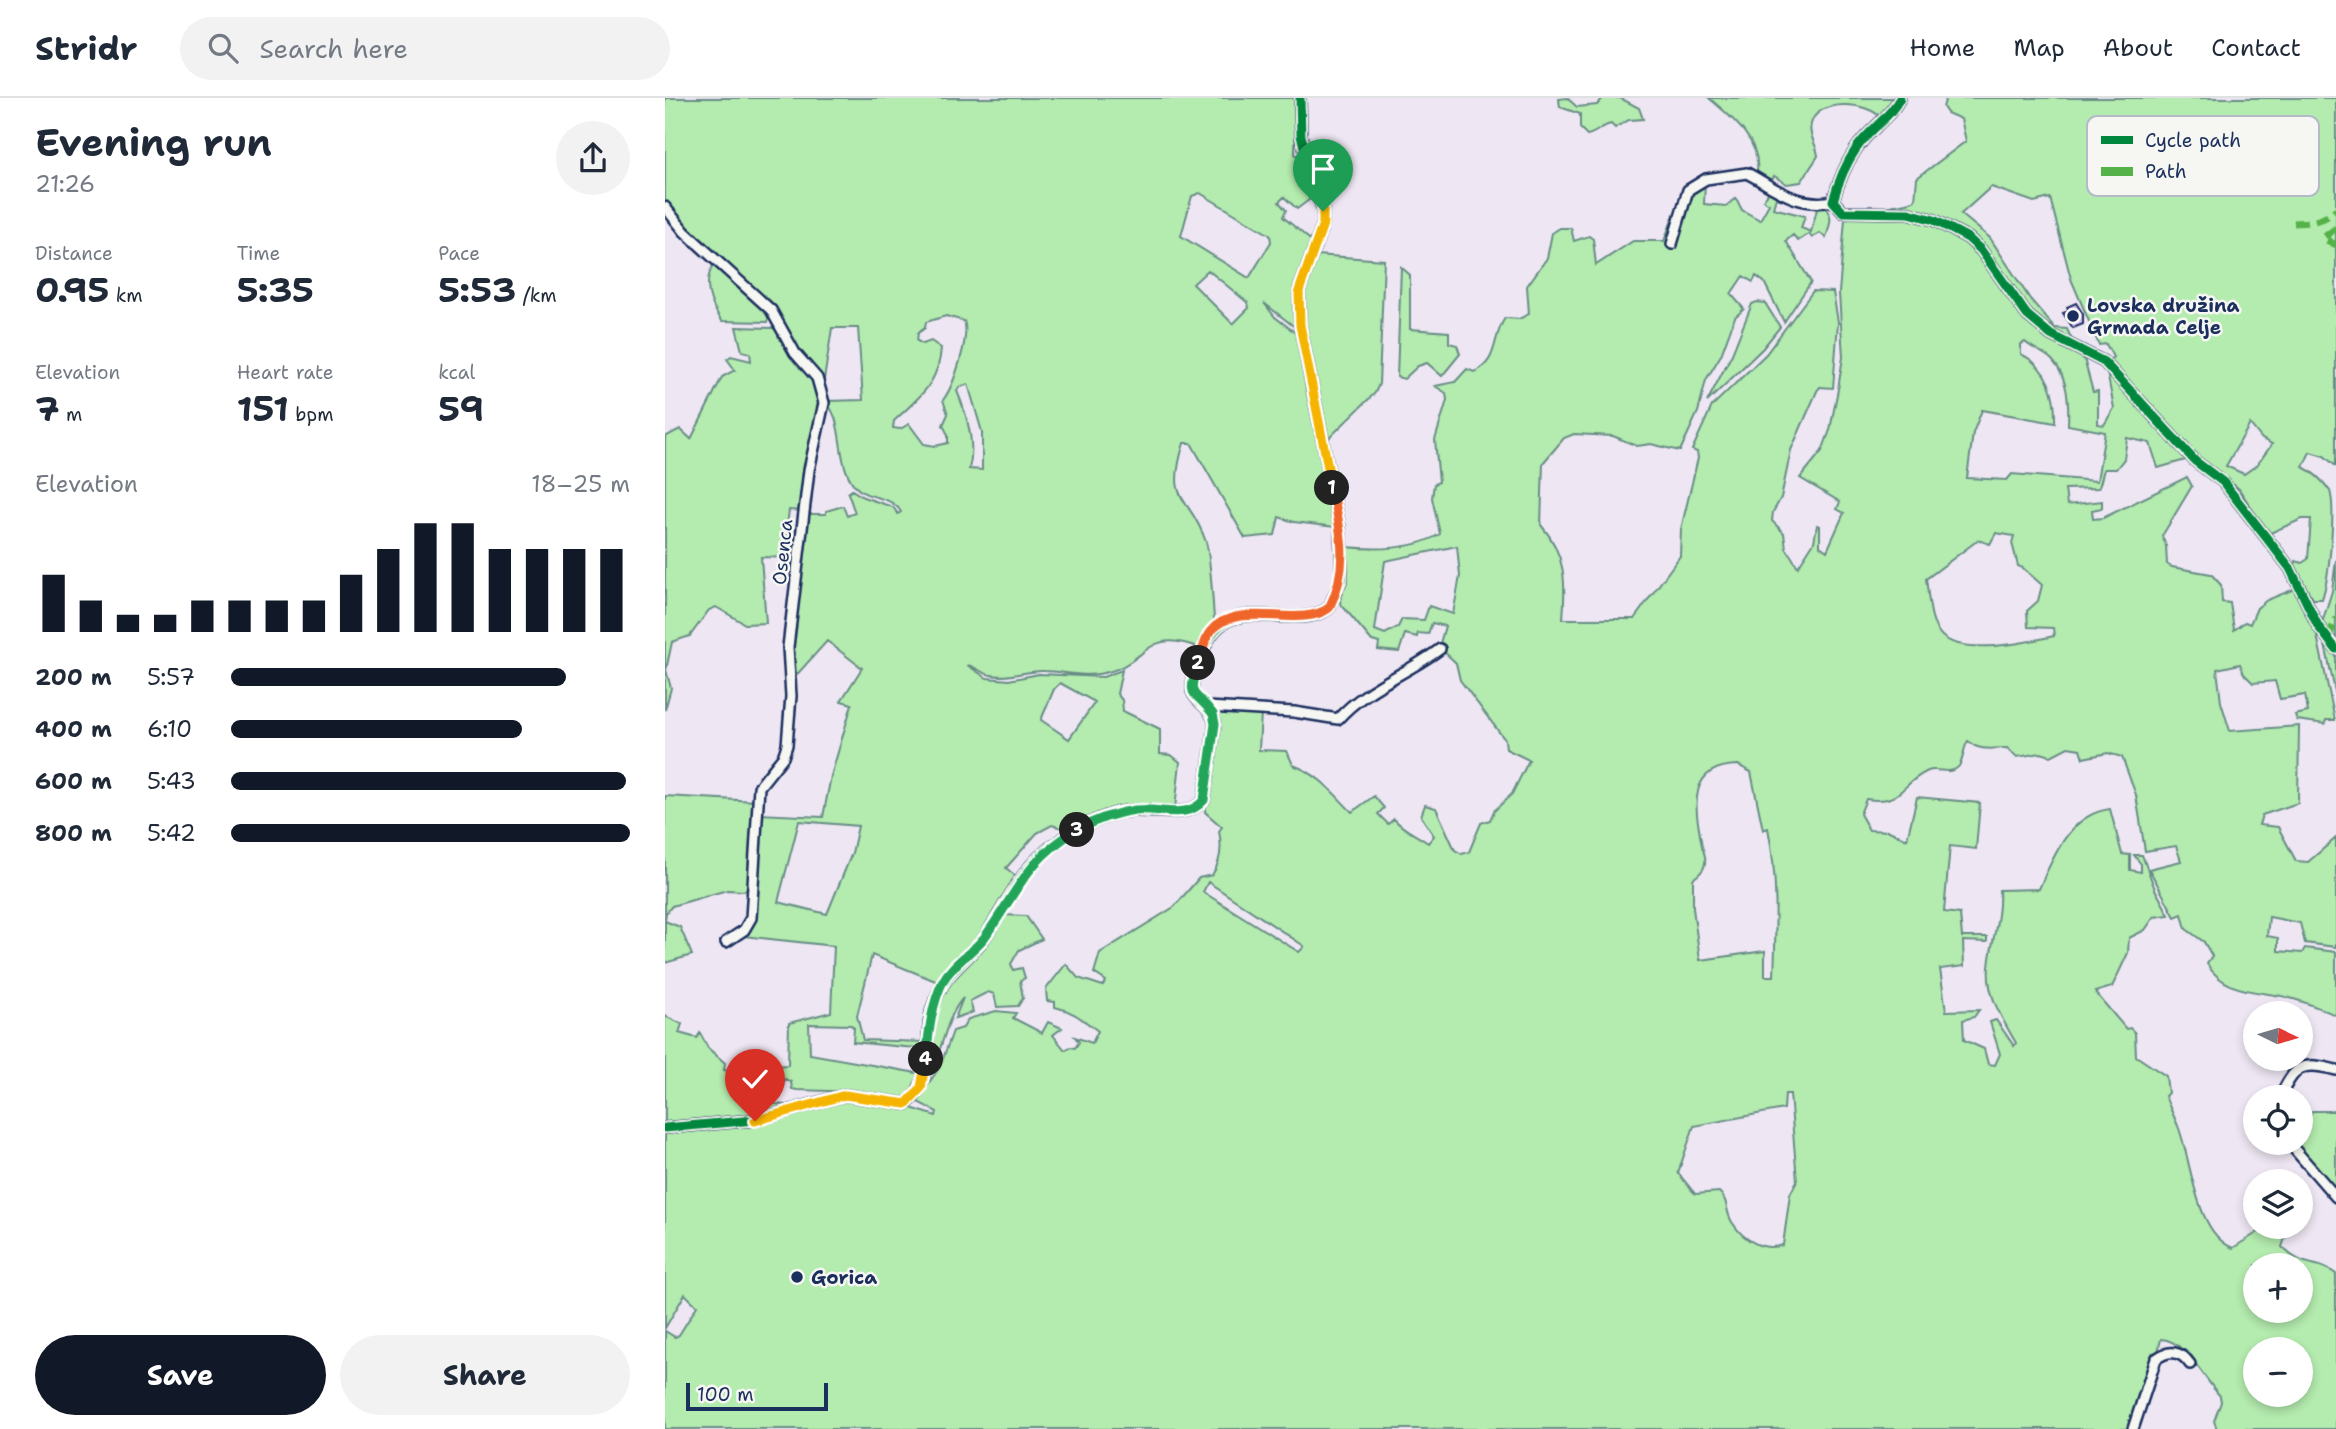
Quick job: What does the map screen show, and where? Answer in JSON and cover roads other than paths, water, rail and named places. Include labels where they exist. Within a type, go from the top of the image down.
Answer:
[{"type":"street","points":[[1300,98],[1301,136],[1323,211],[1323,224],[1299,291],[1300,325],[1340,528],[1342,578],[1329,608],[1306,618],[1268,614],[1228,620],[1217,625],[1208,634],[1192,691],[1195,699],[1208,707],[1294,712],[1338,719],[1363,695],[1386,685],[1440,649]]},
{"type":"street","points":[[1833,201],[1856,148],[1883,121],[1900,98]]},
{"type":"street","points":[[1672,244],[1688,190],[1706,179],[1747,173],[1773,192],[1820,204],[1833,201]]},
{"type":"street","points":[[1833,201],[1843,212],[1909,213],[1934,220],[1968,238],[1981,250],[2027,315],[2051,335],[2104,362],[2195,461],[2223,482],[2290,568],[2318,626],[2336,649]]},
{"type":"street","name":"Osenca","points":[[665,207],[685,232],[771,310],[795,353],[817,378],[823,393],[822,413],[809,470],[788,647],[791,696],[787,744],[783,757],[759,788],[751,918],[744,930],[726,942]]},
{"type":"street","points":[[665,1128],[755,1121],[845,1095],[906,1104],[915,1097],[925,1072],[932,1012],[944,978],[983,939],[1022,877],[1039,857],[1080,828],[1118,813],[1139,809],[1187,812],[1204,800],[1215,724],[1208,707]]},
{"type":"street","points":[[2286,1085],[2294,1071],[2303,1066],[2316,1065],[2336,1070]]},
{"type":"street","points":[[2300,1155],[2336,1197]]},
{"type":"street","points":[[2133,1429],[2156,1359],[2171,1352],[2179,1353],[2190,1364]]},
{"type":"place","name":"Lovska družina Grmada Celje","points":[[2073,316]]},
{"type":"place","name":"Gorica","points":[[797,1277]]}]
